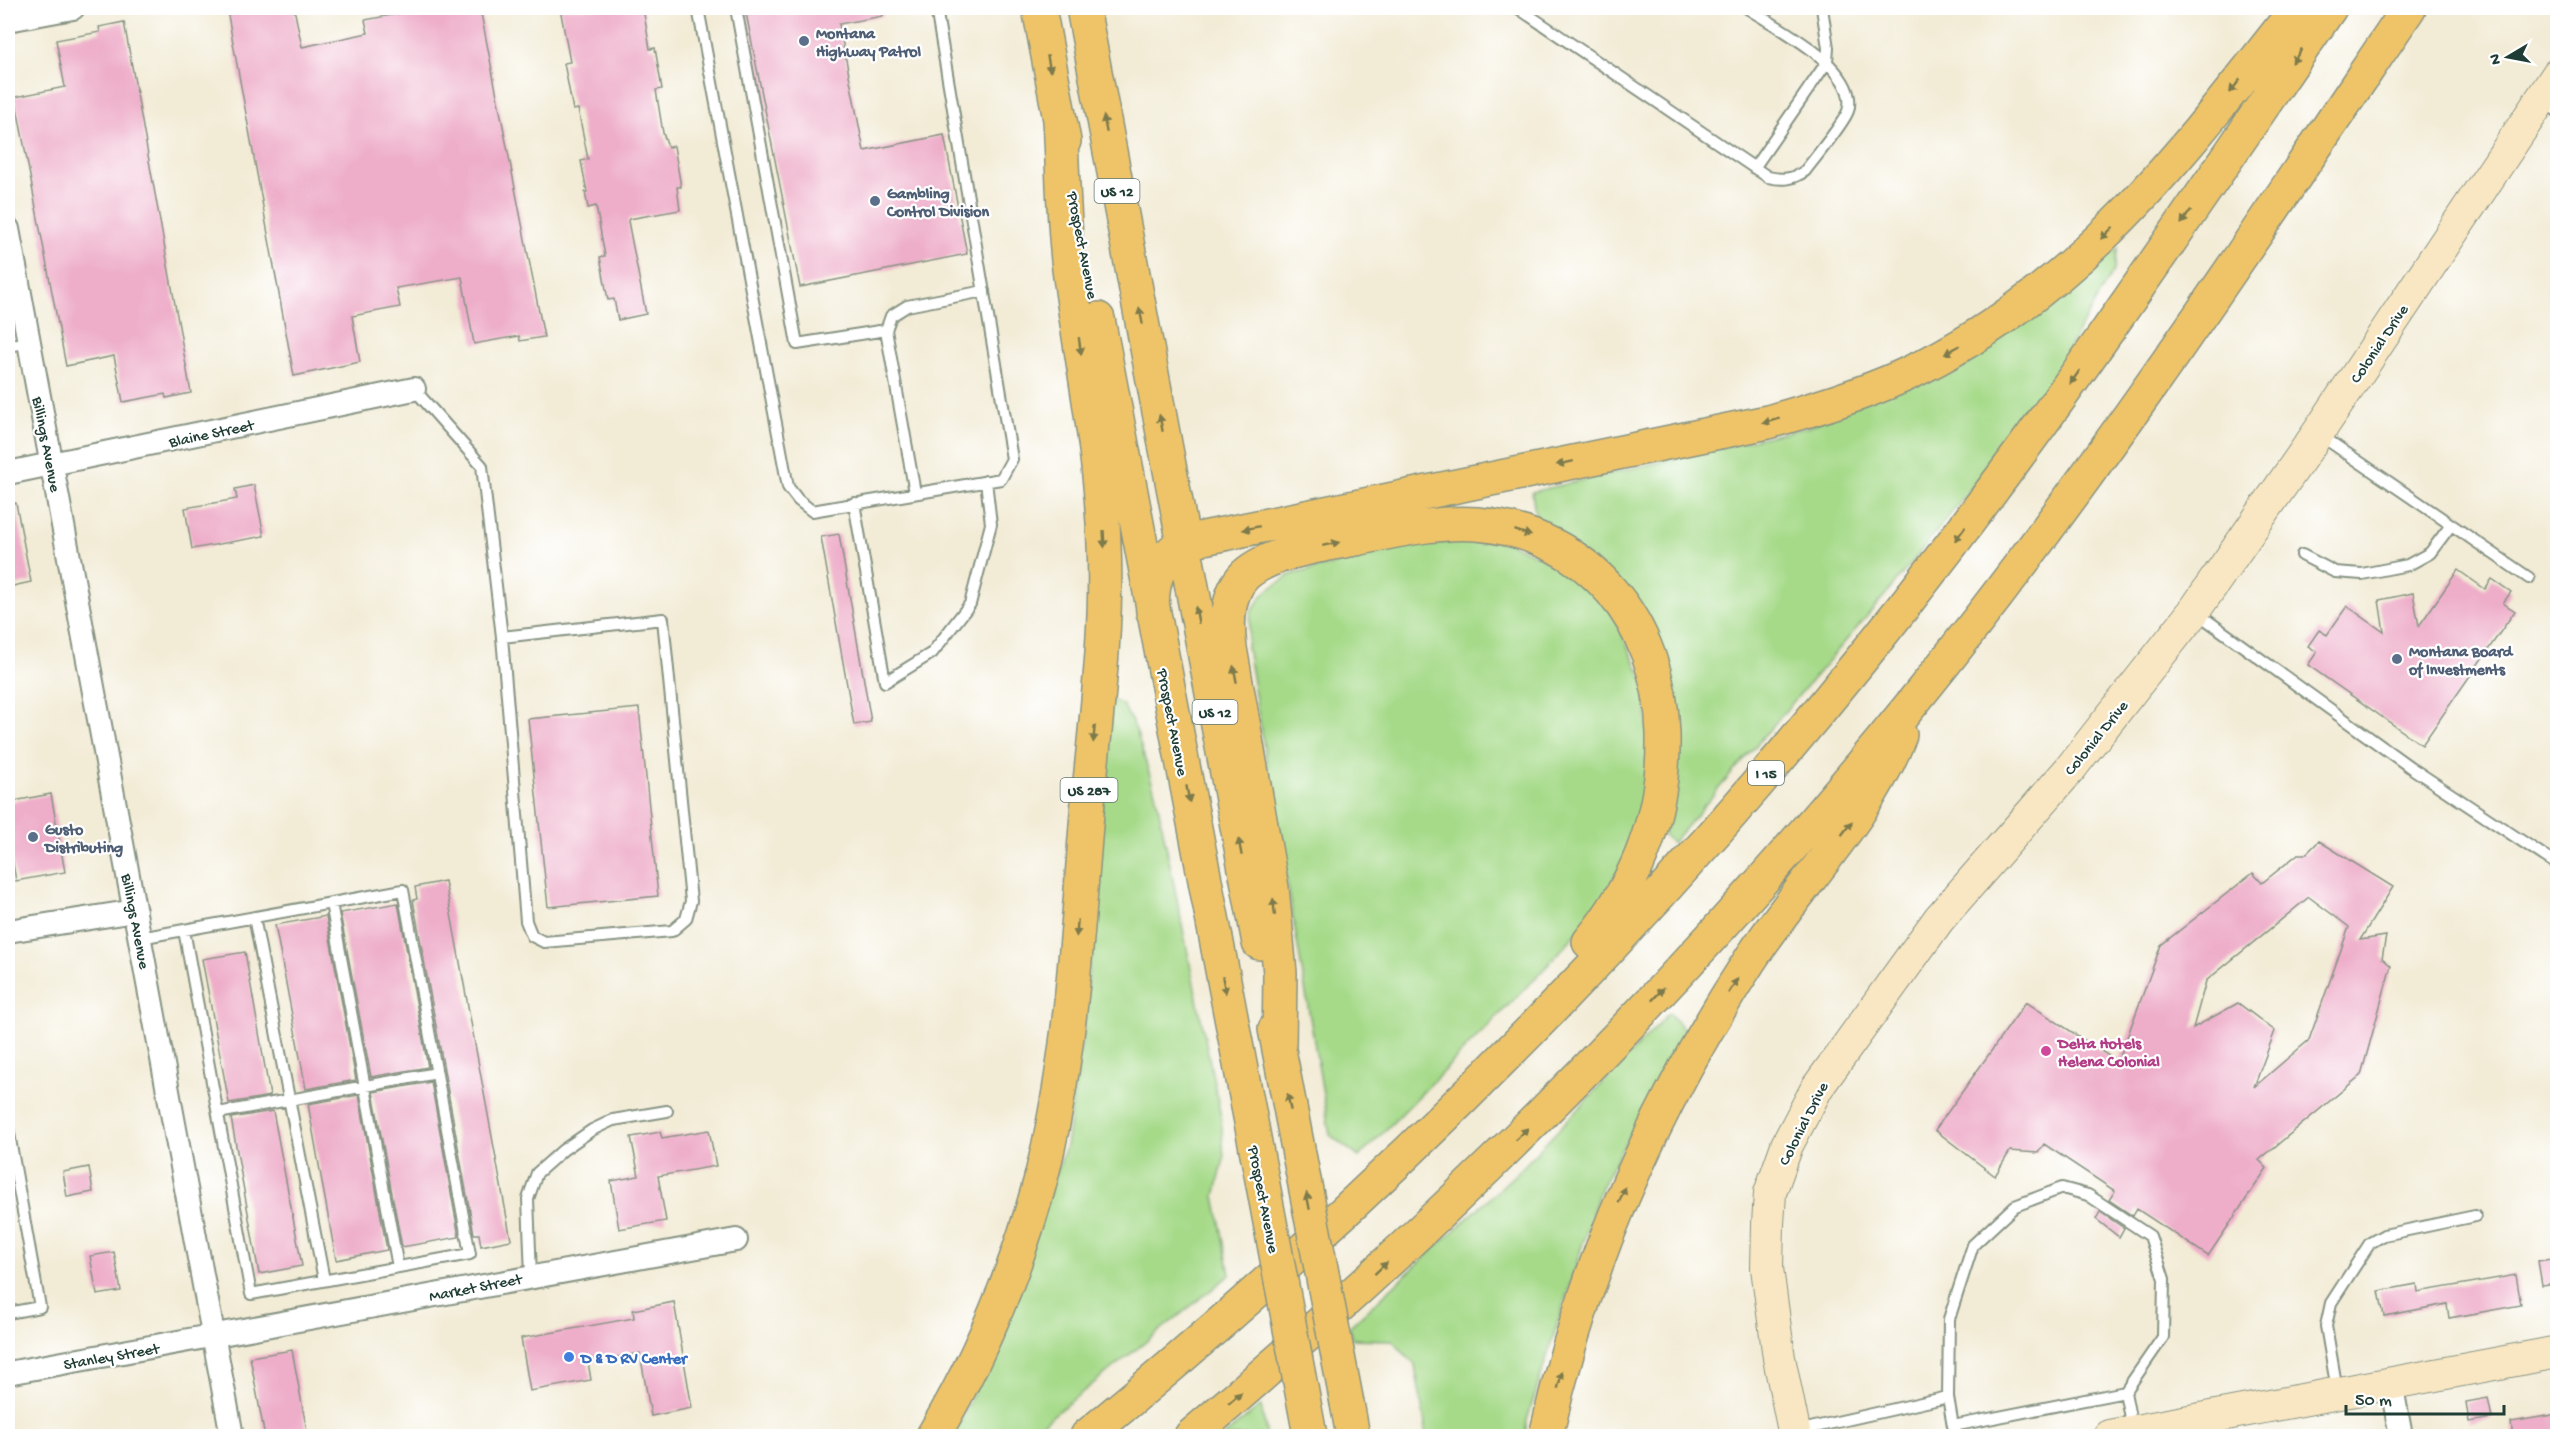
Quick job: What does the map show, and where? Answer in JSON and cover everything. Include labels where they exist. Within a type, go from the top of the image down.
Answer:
[{"type":"highway","name":"Prospect Avenue","points":[[1039,8],[1311,1436]]},
{"type":"highway","name":"US 12","points":[[1083,8],[1279,1049]]},
{"type":"highway","points":[[1153,612],[1152,598],[1155,580],[1168,554],[1183,543],[1622,451],[1734,430],[1825,405],[1904,375],[1950,351],[2041,291],[2120,221],[2170,165],[2297,8]]},
{"type":"highway","name":"I 15","points":[[1087,1437],[1254,1295],[1428,1132],[1538,1022],[1695,853],[1797,737],[1895,617],[2035,433],[2330,8]]},
{"type":"highway","points":[[1191,1437],[1385,1264],[1551,1105],[1718,929],[1912,704],[2007,583],[2151,387],[2409,8]]},
{"type":"highway","name":"US 287","points":[[933,1437],[988,1330],[1029,1221],[1056,1107],[1074,963],[1102,644],[1105,569],[1098,472],[1069,268],[1060,120]]},
{"type":"highway","points":[[1353,1437],[1279,1049],[1280,973],[1272,888],[1229,639],[1228,620],[1235,590],[1251,571],[1287,554],[1424,526],[1459,524],[1494,526],[1522,532],[1548,542],[1580,562],[1610,588],[1632,619],[1649,653],[1659,690],[1663,731],[1662,772],[1656,812],[1645,851],[1607,918],[1428,1132]]},
{"type":"highway","points":[[1546,1437],[1563,1368],[1590,1280],[1622,1194],[1661,1110],[1706,1030],[1752,957],[1877,785],[1890,760],[1912,704]]},
{"type":"main road","name":"Colonial Drive","points":[[1795,1434],[1779,1358],[1767,1268],[1770,1193],[1787,1145],[1817,1088],[1939,919],[2070,769],[2194,611],[2552,95]]},
{"type":"main road","points":[[2121,1434],[2219,1421],[2391,1383],[2558,1352]]},
{"type":"street","points":[[8,20],[73,8]]},
{"type":"street","name":"Billings Avenue","points":[[8,229],[18,344],[52,465],[232,1437]]},
{"type":"street","name":"Blaine Street","points":[[8,473],[414,390]]},
{"type":"street","points":[[8,931],[135,911]]},
{"type":"street","name":"Market Street","points":[[214,1336],[736,1240]]},
{"type":"street","name":"Stanley Street","points":[[8,1373],[214,1336]]},
{"type":"street","points":[[2391,1383],[2401,1437]]},
{"type":"lane","points":[[698,8],[788,487],[798,500],[812,511],[1000,479],[1012,459],[936,8]]},
{"type":"lane","points":[[736,8],[797,344],[886,330]]},
{"type":"lane","points":[[1518,8],[1768,177],[1784,180],[1797,177],[1805,171],[1848,112],[1850,95],[1843,78],[1827,62],[1747,8]]},
{"type":"lane","points":[[1754,168],[1827,62],[1828,48],[1822,8]]},
{"type":"lane","points":[[915,493],[886,330],[891,316],[907,306],[984,291]]},
{"type":"lane","points":[[414,390],[482,466],[502,636],[526,921],[532,936],[544,942],[672,931],[686,919],[691,901],[663,619],[502,636]]},
{"type":"lane","points":[[2318,433],[2529,578]]},
{"type":"lane","points":[[854,503],[885,682],[932,653],[970,604],[991,524],[986,482]]},
{"type":"lane","points":[[2302,555],[2335,572],[2362,574],[2408,565],[2430,553],[2451,525]]},
{"type":"lane","points":[[2194,611],[2410,767],[2558,865]]},
{"type":"lane","points":[[140,938],[403,890],[470,1254],[251,1294],[184,930]]},
{"type":"lane","points":[[331,903],[398,1267]]},
{"type":"lane","points":[[254,917],[324,1280]]},
{"type":"lane","points":[[218,1113],[437,1073]]},
{"type":"lane","points":[[531,1276],[528,1199],[537,1173],[563,1150],[592,1130],[613,1120],[668,1111]]},
{"type":"lane","points":[[8,1128],[40,1307],[8,1313]]},
{"type":"lane","points":[[2121,1434],[2125,1392],[2163,1337],[2164,1279],[2150,1236],[2088,1195],[2062,1188],[2015,1206],[1973,1245],[1949,1318],[1948,1397],[1953,1426],[2125,1392]]},
{"type":"lane","points":[[2338,1394],[2326,1326],[2331,1303],[2370,1243],[2384,1235],[2475,1216]]},
{"type":"lane","points":[[1795,1434],[1948,1397]]},
{"type":"green space","points":[[2118,248],[2114,269],[2033,411],[1892,587],[1672,843],[1664,835],[1670,680],[1537,526],[1532,492],[1808,427],[1995,339]]},
{"type":"green space","points":[[1470,540],[1507,542],[1558,565],[1603,596],[1644,681],[1649,752],[1642,821],[1601,906],[1545,968],[1359,1157],[1330,1135],[1247,647],[1251,612],[1264,593],[1290,575],[1415,544]]},
{"type":"green space","points":[[1110,699],[1123,705],[1136,730],[1156,796],[1221,1117],[1224,1159],[1215,1196],[1230,1275],[1027,1436],[954,1436],[1004,1325],[1066,1146],[1085,1020]]},
{"type":"green space","points":[[1669,1013],[1686,1032],[1600,1189],[1527,1420],[1525,1436],[1427,1436],[1415,1365],[1392,1340],[1352,1339],[1349,1327],[1521,1169]]},
{"type":"green space","points":[[1261,1406],[1267,1436],[1223,1436]]},
{"type":"building","points":[[294,8],[302,47],[368,33],[365,20],[413,11],[412,8],[480,8],[544,337],[520,341],[519,336],[474,344],[462,277],[396,288],[400,307],[352,316],[360,362],[294,376],[227,10]]},
{"type":"building","points":[[560,8],[643,8],[650,49],[655,48],[662,89],[656,90],[663,133],[668,147],[674,146],[681,187],[677,187],[680,210],[628,221],[646,314],[618,320],[614,299],[608,300],[600,257],[605,256],[596,206],[588,208],[585,192],[587,192],[581,161],[588,159],[578,109],[573,110],[564,63],[570,62]]},
{"type":"building","points":[[745,8],[882,8],[883,16],[839,24],[864,151],[944,135],[967,254],[800,287]]},
{"type":"building","points":[[124,22],[191,393],[166,398],[165,394],[123,402],[114,356],[66,366],[15,97],[65,87],[56,40],[100,32],[99,27]]},
{"type":"building","points":[[254,485],[264,536],[192,549],[185,508],[237,499],[235,489]]},
{"type":"building","points":[[16,503],[31,582],[8,587],[8,504]]},
{"type":"building","points":[[839,534],[871,722],[854,725],[821,537]]},
{"type":"building","name":"Montana Board of Investments","points":[[2458,570],[2485,589],[2492,579],[2511,592],[2503,603],[2515,611],[2422,745],[2308,665],[2317,652],[2308,646],[2319,630],[2327,635],[2347,606],[2384,632],[2379,600],[2413,593],[2419,626]]},
{"type":"building","points":[[639,708],[658,896],[548,907],[528,719]]},
{"type":"building","points":[[51,794],[65,872],[16,881],[8,834],[8,802]]},
{"type":"building","name":"Delta Hotels Helena Colonial","points":[[2319,841],[2393,887],[2360,940],[2386,936],[2382,958],[2391,966],[2361,1075],[2259,1160],[2267,1168],[2208,1256],[2137,1209],[2133,1216],[2109,1200],[2115,1191],[2044,1144],[2038,1153],[2010,1151],[1995,1176],[1935,1130],[2026,1002],[2118,1062],[2161,945],[2253,873],[2262,883],[2298,854],[2306,854]],"holes":[[[2309,897],[2349,927],[2309,1040],[2254,1087],[2275,1031],[2238,1003],[2193,1028],[2206,981]]]},
{"type":"building","points":[[445,881],[511,1240],[481,1246],[479,1234],[474,1234],[413,900],[417,899],[415,887]]},
{"type":"building","points":[[398,903],[428,1067],[371,1077],[340,913]]},
{"type":"building","points":[[326,916],[356,1080],[306,1089],[275,925]]},
{"type":"building","points":[[245,952],[270,1096],[229,1103],[202,959]]},
{"type":"building","points":[[431,1082],[459,1237],[402,1247],[373,1092]]},
{"type":"building","points":[[359,1095],[387,1250],[336,1260],[308,1104]]},
{"type":"building","points":[[273,1111],[302,1266],[259,1274],[231,1118]]},
{"type":"building","points":[[709,1130],[716,1166],[658,1176],[666,1221],[619,1229],[611,1181],[639,1176],[631,1137],[660,1132],[662,1138]]},
{"type":"building","points":[[89,1167],[93,1192],[67,1197],[63,1172]]},
{"type":"building","points":[[2100,1212],[2124,1228],[2119,1237],[2096,1219]]},
{"type":"building","points":[[114,1252],[121,1291],[97,1295],[90,1256]]},
{"type":"building","points":[[2558,1258],[2558,1283],[2542,1285],[2538,1261]]},
{"type":"building","points":[[2516,1275],[2521,1305],[2449,1318],[2447,1304],[2384,1316],[2379,1291],[2417,1284],[2418,1292]]},
{"type":"building","name":"D & D RV Center","points":[[674,1302],[692,1408],[651,1416],[640,1353],[588,1362],[591,1380],[530,1391],[521,1338],[634,1318],[633,1310]]},
{"type":"building","points":[[292,1350],[308,1437],[265,1437],[250,1357]]},
{"type":"building","points":[[2488,1398],[2492,1418],[2469,1422],[2466,1402]]},
{"type":"building","points":[[2558,1414],[2558,1437],[2513,1437],[2511,1422]]},
{"type":"place","name":"Montana Highway Patrol","points":[[804,41]]},
{"type":"place","name":"Gambling Control Division","points":[[875,201]]},
{"type":"place","name":"Montana Board of Investments","points":[[2397,659]]},
{"type":"place","name":"Gusto Distributing","points":[[33,837]]},
{"type":"place","name":"Delta Hotels Helena Colonial","points":[[2046,1051]]},
{"type":"place","name":"D & D RV Center","points":[[569,1357]]}]
